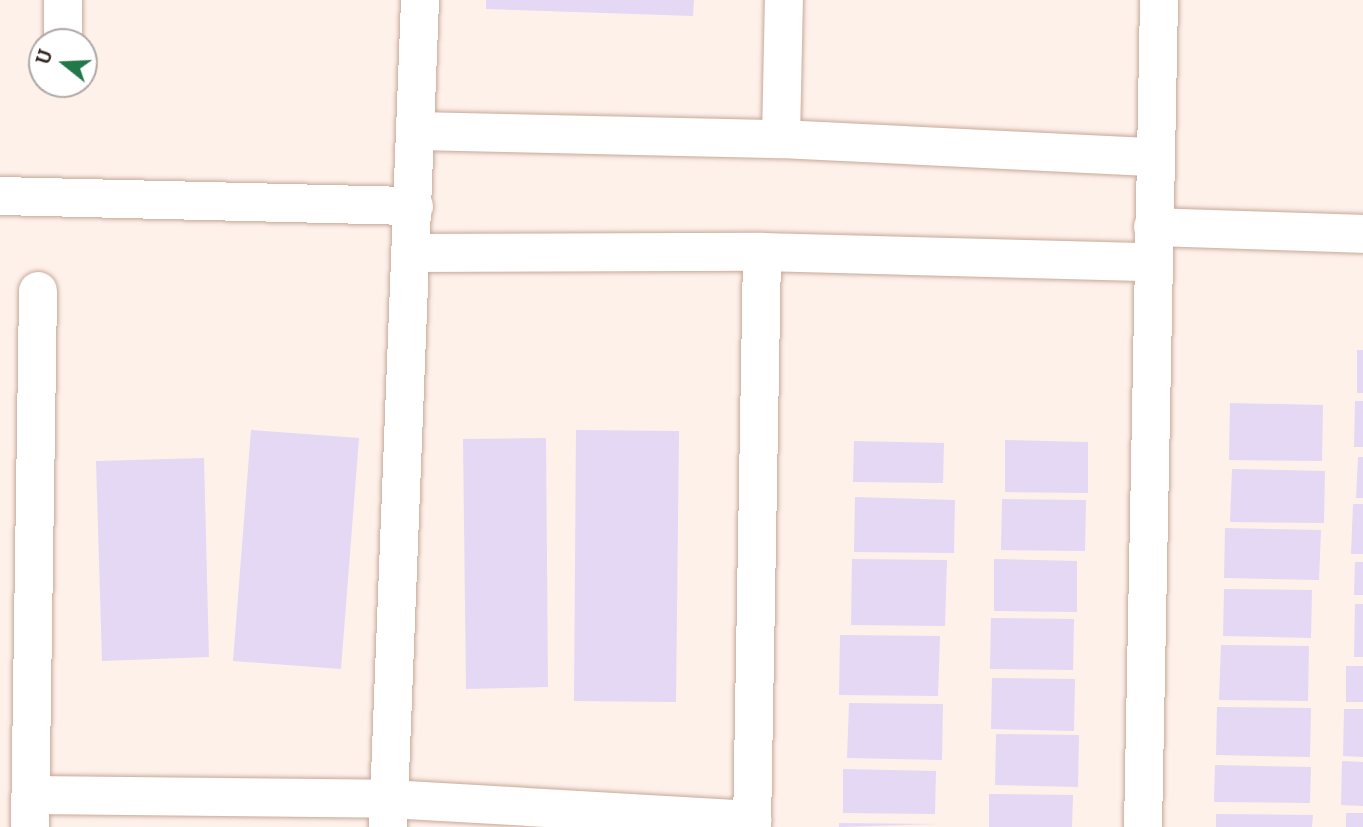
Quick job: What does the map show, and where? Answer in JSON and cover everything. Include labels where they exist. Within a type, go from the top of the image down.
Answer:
[{"type":"street","points":[[63,0],[63,28]]},
{"type":"street","points":[[389,813],[420,0]]},
{"type":"street","points":[[781,139],[784,0]]},
{"type":"street","points":[[1143,827],[1152,245],[1159,0]]},
{"type":"street","points":[[417,131],[781,139],[1154,157]]},
{"type":"street","points":[[0,196],[414,206]]},
{"type":"street","points":[[412,253],[762,252],[1152,245],[1363,234]]},
{"type":"street","points":[[38,291],[32,811],[389,813],[752,824],[762,252]]},
{"type":"building","points":[[486,0],[694,0],[693,16],[486,9]]},
{"type":"building","points":[[1357,350],[1363,350],[1363,393],[1357,393]]},
{"type":"building","points":[[1355,401],[1363,401],[1363,447],[1354,447]]},
{"type":"building","points":[[1230,403],[1323,405],[1322,461],[1229,460]]},
{"type":"building","points":[[251,430],[359,438],[341,669],[233,661]]},
{"type":"building","points":[[576,430],[679,431],[676,702],[574,701]]},
{"type":"building","points":[[546,438],[548,687],[466,689],[463,439]]},
{"type":"building","points":[[1005,440],[1088,442],[1088,493],[1005,492]]},
{"type":"building","points":[[854,441],[944,443],[943,483],[853,482]]},
{"type":"building","points":[[1358,457],[1363,457],[1363,498],[1356,498]]},
{"type":"building","points":[[204,458],[209,657],[102,661],[96,461]]},
{"type":"building","points":[[1232,469],[1325,471],[1324,523],[1230,522]]},
{"type":"building","points":[[855,497],[955,500],[954,553],[854,552]]},
{"type":"building","points":[[1002,499],[1086,500],[1085,551],[1001,550]]},
{"type":"building","points":[[1353,504],[1363,504],[1363,554],[1351,554]]},
{"type":"building","points":[[1225,528],[1321,530],[1319,580],[1224,578]]},
{"type":"building","points":[[852,559],[947,560],[945,626],[851,625]]},
{"type":"building","points":[[994,559],[1077,561],[1077,612],[994,611]]},
{"type":"building","points":[[1355,562],[1363,562],[1363,595],[1354,595]]},
{"type":"building","points":[[1224,589],[1312,590],[1311,638],[1223,636]]},
{"type":"building","points":[[1355,604],[1363,604],[1363,657],[1354,657]]},
{"type":"building","points":[[991,618],[1074,619],[1073,670],[990,669]]},
{"type":"building","points":[[840,635],[940,636],[938,696],[839,695]]},
{"type":"building","points":[[1221,645],[1309,646],[1308,701],[1219,700]]},
{"type":"building","points":[[1346,666],[1363,666],[1363,702],[1346,702]]},
{"type":"building","points":[[992,678],[1075,679],[1074,731],[991,729]]},
{"type":"building","points":[[849,703],[943,704],[942,760],[847,758]]},
{"type":"building","points":[[1217,707],[1311,708],[1310,757],[1216,755]]},
{"type":"building","points":[[1344,709],[1363,709],[1363,757],[1343,756]]},
{"type":"building","points":[[996,734],[1079,735],[1078,787],[995,785]]},
{"type":"building","points":[[1342,761],[1363,762],[1363,806],[1341,805]]},
{"type":"building","points":[[1215,765],[1311,767],[1310,803],[1214,802]]},
{"type":"building","points":[[843,769],[936,771],[935,814],[843,813]]},
{"type":"building","points":[[989,794],[1073,795],[1072,827],[989,827]]},
{"type":"building","points":[[1346,813],[1363,813],[1363,827],[1346,827]]},
{"type":"building","points":[[1216,814],[1313,815],[1312,827],[1216,827]]},
{"type":"building","points":[[839,823],[939,824],[839,827]]}]
